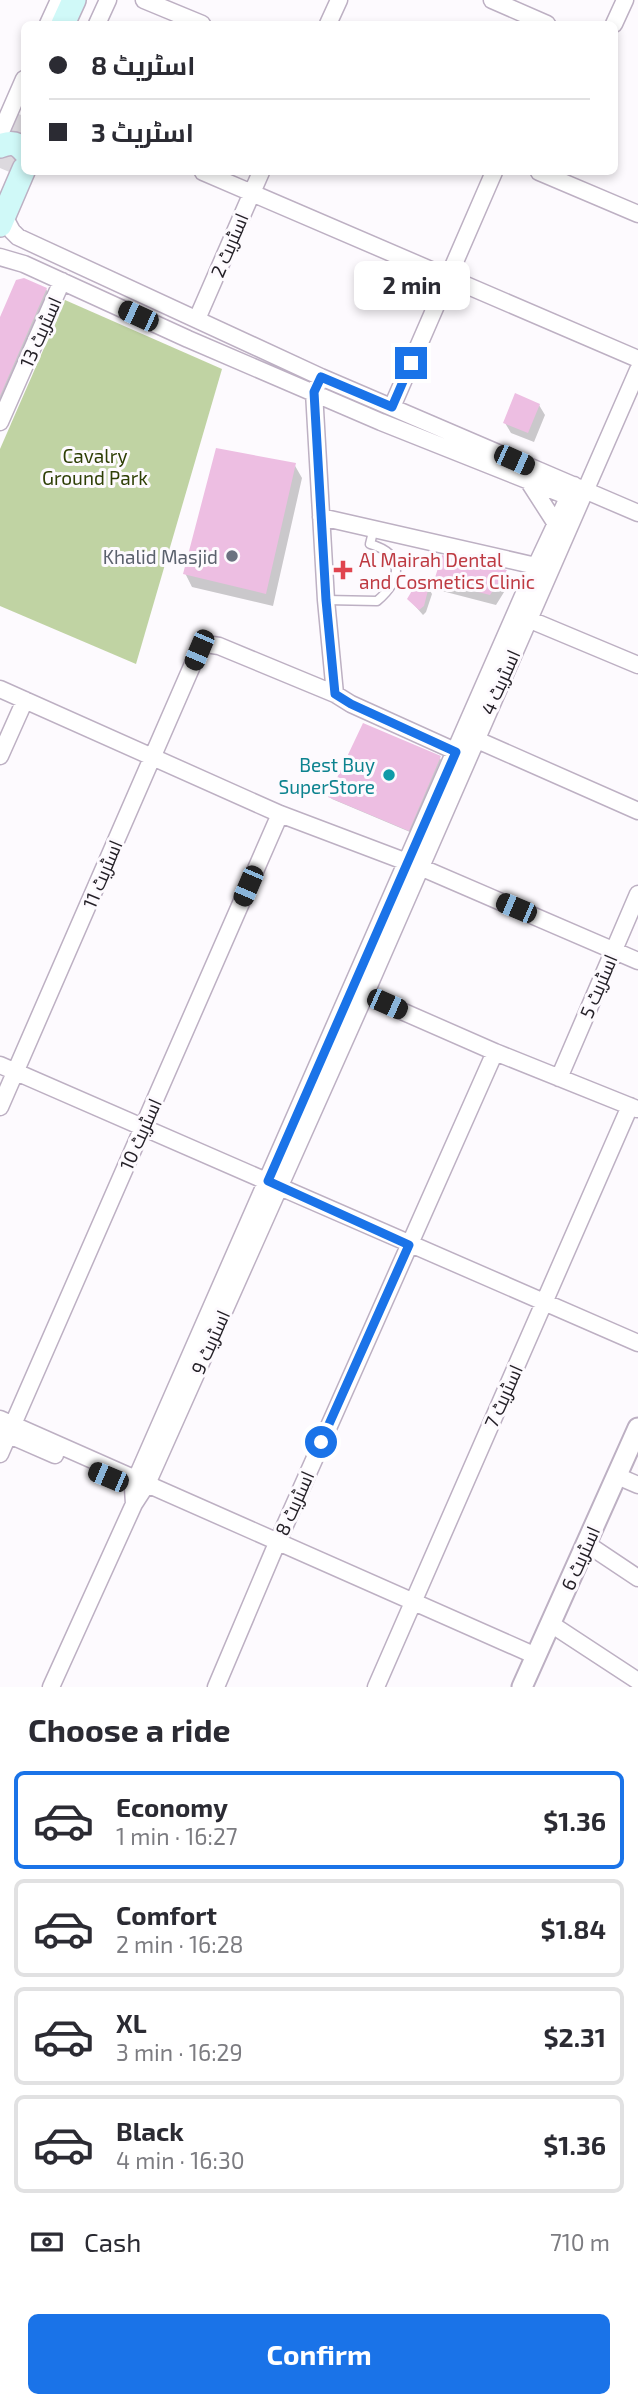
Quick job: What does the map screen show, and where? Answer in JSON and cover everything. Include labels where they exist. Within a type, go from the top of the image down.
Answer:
[{"type":"main road","points":[[64,21],[74,0]]},
{"type":"main road","points":[[78,21],[88,0]]},
{"type":"main road","points":[[0,146],[10,143],[21,147]]},
{"type":"main road","points":[[2,220],[21,175]]},
{"type":"street","points":[[49,21],[59,0]]},
{"type":"street","points":[[98,21],[108,0]]},
{"type":"street","points":[[144,0],[195,21]]},
{"type":"street","points":[[329,21],[339,0]]},
{"type":"street","points":[[492,0],[540,21]]},
{"type":"street","points":[[615,21],[625,0]]},
{"type":"street","points":[[0,135],[20,104]]},
{"type":"street","points":[[211,175],[638,359]]},
{"type":"street","name":"اسٹریٹ 2","points":[[197,319],[260,175]]},
{"type":"street","points":[[392,407],[493,175]]},
{"type":"street","points":[[546,175],[638,214]]},
{"type":"street","points":[[2,220],[18,237],[577,493]]},
{"type":"street","points":[[0,257],[16,260],[188,339],[529,482],[577,493],[638,513]]},
{"type":"street","name":"اسٹریٹ 13","points":[[0,422],[62,281]]},
{"type":"street","name":"اسٹریٹ 4","points":[[462,754],[475,739],[528,619],[577,493],[638,370]]},
{"type":"street","points":[[321,377],[314,392],[326,600],[335,694],[351,704],[462,754]]},
{"type":"street","points":[[529,482],[556,524]]},
{"type":"street","points":[[274,1183],[462,754],[536,566],[556,524],[577,493]]},
{"type":"street","points":[[321,517],[536,566]]},
{"type":"street","points":[[528,619],[638,665]]},
{"type":"street","name":"اسٹریٹ 11","points":[[0,1107],[199,650],[206,644],[219,646],[335,694]]},
{"type":"street","points":[[0,689],[279,814],[413,865],[638,961]]},
{"type":"street","points":[[0,756],[25,700]]},
{"type":"street","points":[[475,739],[638,811]]},
{"type":"street","name":"اسٹریٹ 10","points":[[0,1454],[5,1428],[143,1127],[279,814]]},
{"type":"street","points":[[413,865],[365,995],[495,1052],[634,1108]]},
{"type":"street","name":"اسٹریٹ 5","points":[[559,1078],[638,894]]},
{"type":"street","name":"اسٹریٹ 9","points":[[51,1687],[274,1183],[365,995]]},
{"type":"street","name":"اسٹریٹ 8","points":[[216,1687],[276,1545],[495,1052]]},
{"type":"street","points":[[0,1065],[638,1343]]},
{"type":"street","name":"اسٹریٹ 7","points":[[376,1687],[544,1301],[634,1108]]},
{"type":"street","points":[[5,1428],[139,1489],[276,1545],[534,1659]]},
{"type":"street","name":"اسٹریٹ 6","points":[[522,1687],[638,1428]]},
{"type":"street","points":[[617,1476],[638,1485]]},
{"type":"street","points":[[587,1544],[638,1577]]},
{"type":"street","points":[[551,1624],[637,1682]]},
{"type":"lane","points":[[326,600],[377,601],[390,590],[396,576],[396,566],[392,557],[380,547],[370,544],[374,528]]},
{"type":"green space","name":"Cavalry Ground Park","points":[[65,300],[222,369],[136,664],[0,606],[0,449]]},
{"type":"building","points":[[24,278],[47,288],[0,396],[0,317],[16,280]]},
{"type":"building","points":[[515,393],[540,404],[528,433],[503,423]]},
{"type":"building","points":[[216,448],[296,463],[266,594],[183,574]]},
{"type":"building","points":[[442,555],[507,570],[490,595],[434,581]]},
{"type":"building","points":[[415,579],[429,586],[424,606],[419,610],[407,599]]},
{"type":"building","name":"Best Buy SuperStore","points":[[363,723],[441,756],[409,831],[328,797]]},
{"type":"tunnel","points":[[0,168],[21,120]]},
{"type":"place","name":"Khalid Masjid","points":[[232,556]]},
{"type":"place","name":"Al Mairah Dental and Cosmetics Clinic","points":[[343,570]]},
{"type":"place","name":"Best Buy SuperStore","points":[[389,775]]},
{"type":"route","points":[[321,1442],[409,1245],[268,1181],[456,752],[351,704],[335,694],[326,600],[314,392],[321,377],[392,407],[411,363]]}]
